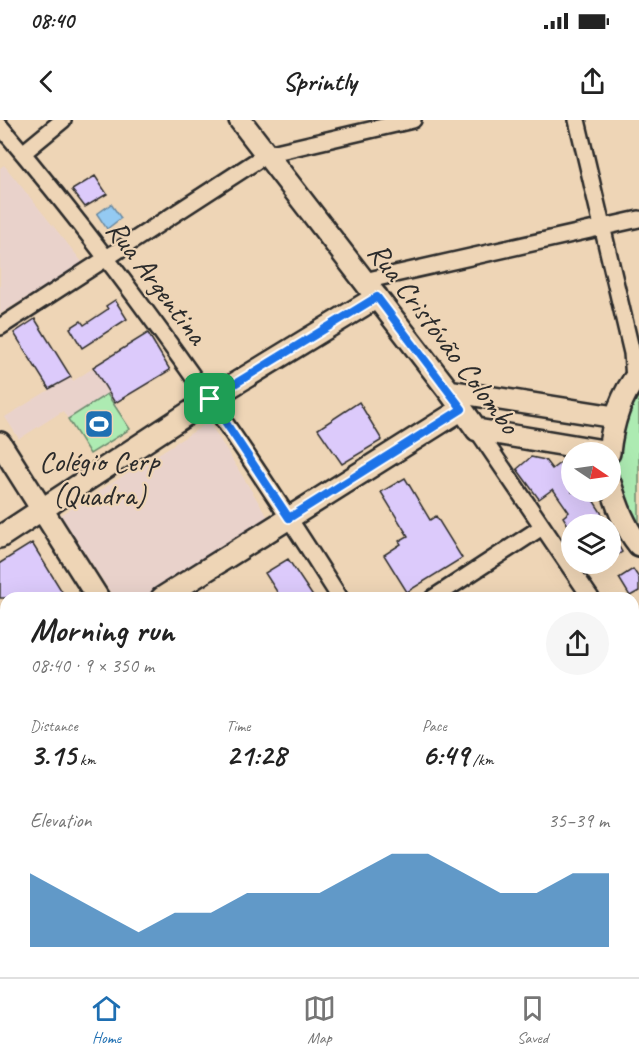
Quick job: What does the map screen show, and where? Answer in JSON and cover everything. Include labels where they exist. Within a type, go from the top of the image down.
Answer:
[{"type":"main road","name":"Rua Cristóvão Colombo","points":[[240,120],[477,430]]},
{"type":"main road","points":[[0,537],[210,399],[370,289]]},
{"type":"main road","points":[[611,442],[615,417],[623,397],[637,376]]},
{"type":"main road","points":[[449,391],[615,417]]},
{"type":"main road","points":[[172,592],[462,409]]},
{"type":"main road","points":[[477,430],[561,444]]},
{"type":"main road","points":[[0,444],[94,592]]},
{"type":"main road","points":[[616,502],[631,535],[639,545]]},
{"type":"street","points":[[22,153],[63,120]]},
{"type":"street","points":[[0,327],[267,154],[413,120]]},
{"type":"street","points":[[577,120],[602,227],[636,354],[637,376]]},
{"type":"street","name":"Rua Argentina","points":[[0,126],[107,259],[210,399],[336,592]]},
{"type":"street","points":[[370,289],[639,219]]},
{"type":"street","name":"Rua Cristóvão Colombo","points":[[477,430],[587,592]]},
{"type":"street","points":[[442,592],[542,527]]},
{"type":"shaded area","points":[[4,165],[83,263],[0,314],[0,168]]},
{"type":"shaded area","points":[[35,319],[73,381],[148,333],[170,370],[115,403],[130,429],[90,454],[63,411],[19,439],[5,417],[49,390],[14,333]]},
{"type":"shaded area","points":[[209,422],[269,519],[153,592],[110,592],[61,515]]},
{"type":"green space","points":[[639,390],[639,530],[621,489],[621,442],[618,442],[621,423]]},
{"type":"green space","name":"Colégio Cerp (Quadra)","points":[[107,394],[130,429],[90,454],[68,419]]},
{"type":"water","points":[[111,204],[121,218],[107,229],[97,214]]},
{"type":"building","points":[[95,176],[107,194],[85,207],[72,190]]},
{"type":"building","points":[[115,300],[127,319],[82,348],[70,328],[81,321],[84,325],[108,309],[106,306]]},
{"type":"building","points":[[35,319],[71,377],[49,389],[14,333]]},
{"type":"building","points":[[148,333],[170,370],[115,403],[93,367]]},
{"type":"building","points":[[359,402],[382,440],[342,464],[318,429]]},
{"type":"building","points":[[531,457],[545,460],[552,469],[561,463],[561,500],[553,489],[539,499],[517,469]]},
{"type":"building","points":[[405,478],[430,520],[436,516],[462,558],[407,592],[384,555],[401,544],[399,541],[408,536],[381,492]]},
{"type":"building","points":[[562,502],[594,502],[602,514],[567,514],[569,512]]},
{"type":"building","points":[[32,543],[62,592],[0,592],[0,563]]},
{"type":"building","points":[[288,559],[310,592],[277,592],[265,573]]},
{"type":"building","points":[[633,569],[639,578],[639,591],[628,592],[619,578]]},
{"type":"place","name":"Colégio Cerp (Quadra)","points":[[99,424]]},
{"type":"route","points":[[377,297],[462,409],[289,518],[210,399],[377,297]]}]
